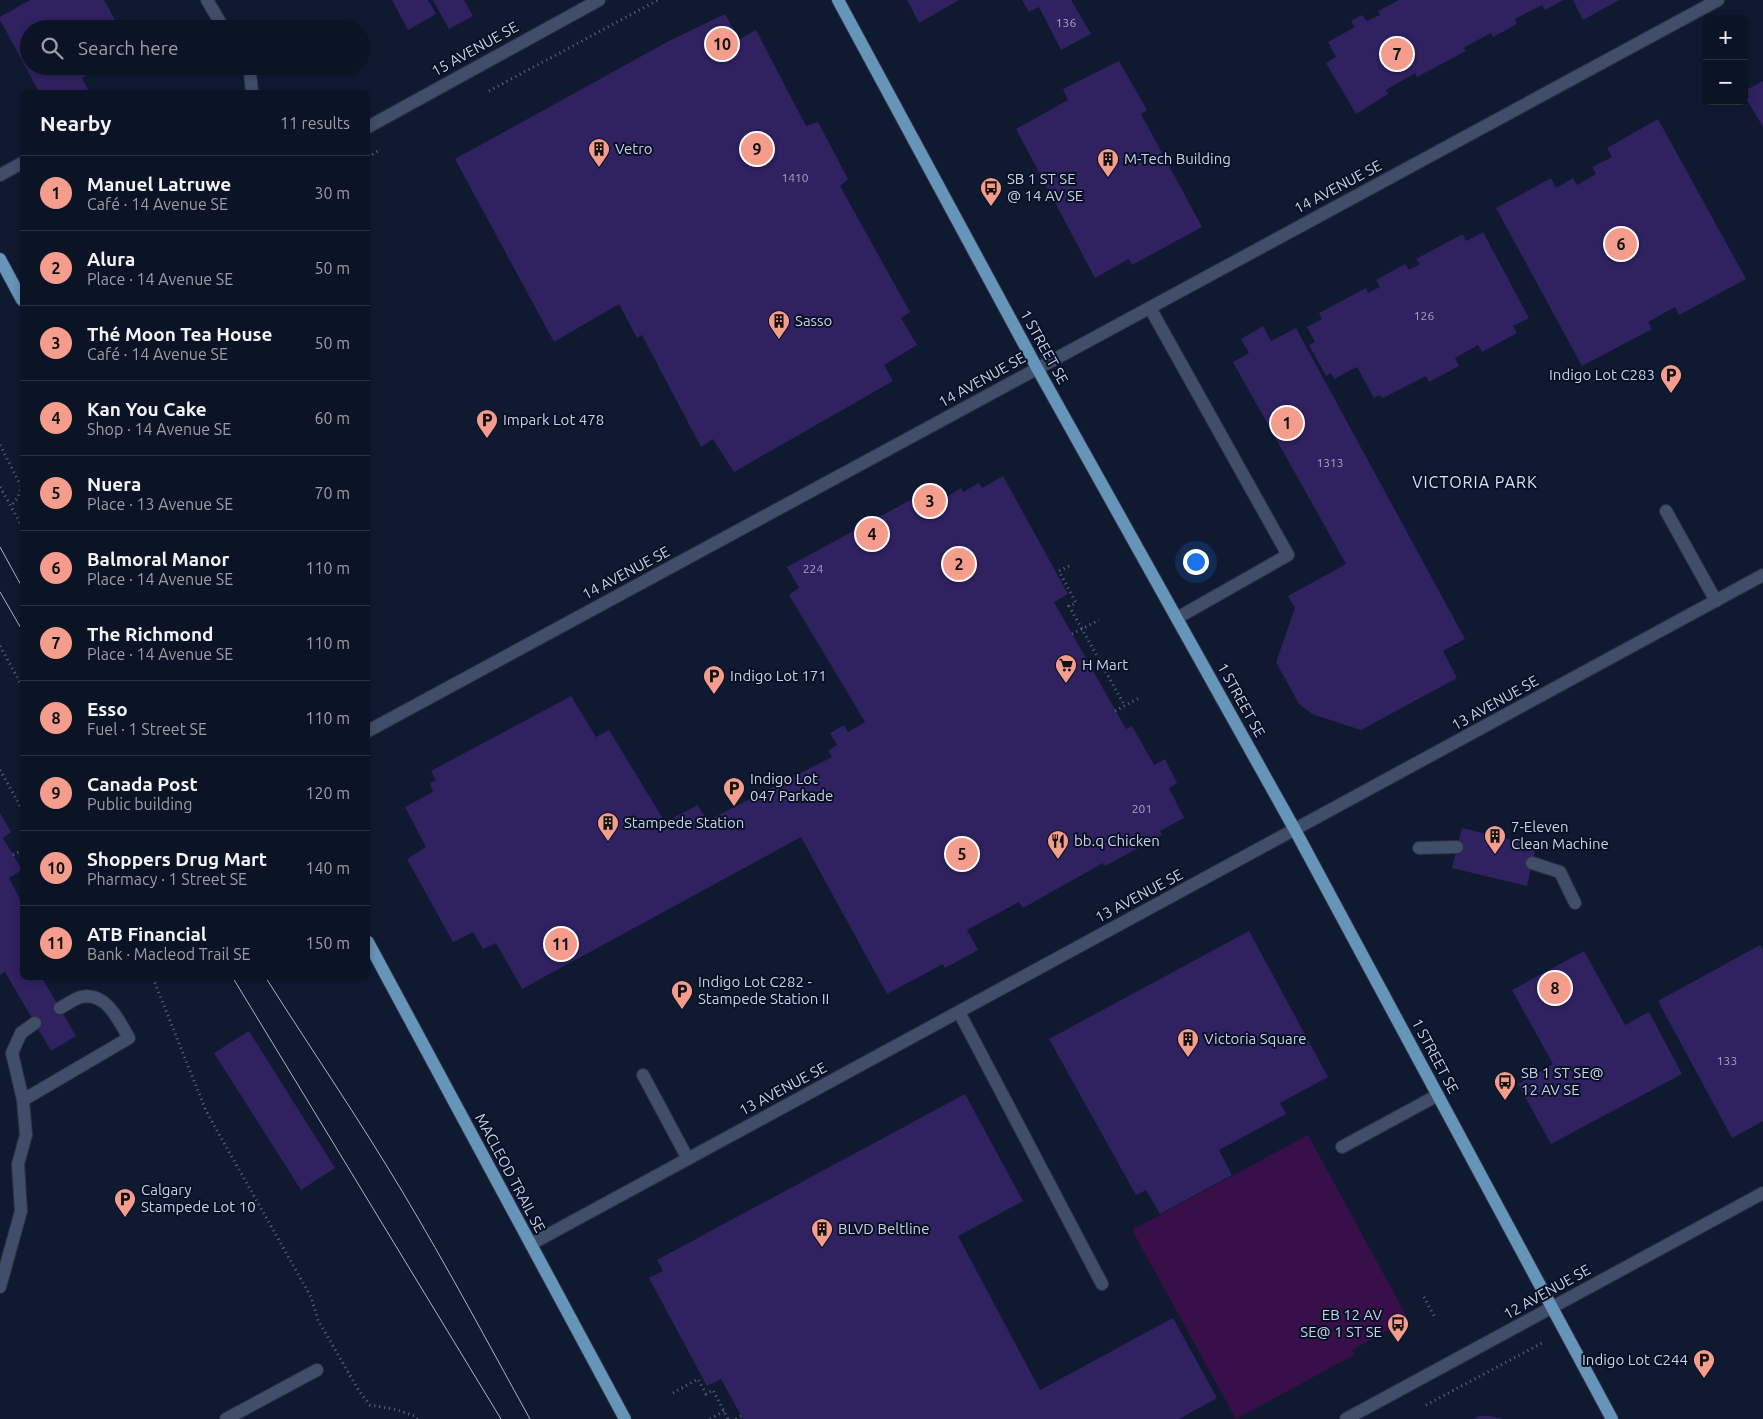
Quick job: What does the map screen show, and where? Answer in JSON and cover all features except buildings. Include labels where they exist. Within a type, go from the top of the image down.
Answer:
[{"type":"main road","name":"1 STREET SE","points":[[838,0],[1037,368],[1295,830],[1612,1419]]},
{"type":"main road","points":[[0,259],[20,296]]},
{"type":"main road","name":"MACLEOD TRAIL SE","points":[[370,946],[624,1419]]},
{"type":"street","points":[[207,0],[219,20]]},
{"type":"street","name":"15 AVENUE SE","points":[[370,126],[598,0]]},
{"type":"street","name":"14 AVENUE SE","points":[[370,730],[1718,0]]},
{"type":"street","points":[[250,75],[252,90]]},
{"type":"street","points":[[0,176],[20,164]]},
{"type":"street","points":[[1150,308],[1288,555],[1177,618]]},
{"type":"street","points":[[1666,510],[1716,601]]},
{"type":"street","name":"13 AVENUE SE","points":[[531,1244],[1763,575]]},
{"type":"street","points":[[1419,848],[1457,847]]},
{"type":"street","points":[[1532,863],[1560,872],[1575,903]]},
{"type":"street","points":[[23,1100],[129,1038],[112,1009],[96,998],[81,997],[60,1008]]},
{"type":"street","points":[[959,1012],[1102,1284]]},
{"type":"street","points":[[0,1287],[21,1211],[18,1164],[26,1135],[23,1100],[12,1053],[21,1033],[35,1023]]},
{"type":"street","points":[[643,1076],[688,1159]]},
{"type":"street","points":[[1342,1147],[1438,1095]]},
{"type":"street","name":"12 AVENUE SE","points":[[1346,1419],[1763,1193]]},
{"type":"street","points":[[226,1419],[317,1370]]},
{"type":"path","points":[[484,94],[658,0]]},
{"type":"path","points":[[370,156],[384,148]]},
{"type":"path","points":[[0,444],[20,484]]},
{"type":"path","points":[[0,487],[20,522]]},
{"type":"path","points":[[11,506],[18,497],[20,490]]},
{"type":"path","points":[[1069,566],[1059,571],[1076,603],[1069,606],[1124,706]]},
{"type":"path","points":[[1072,634],[1099,620]]},
{"type":"path","points":[[0,646],[20,682]]},
{"type":"path","points":[[1115,711],[1141,697]]},
{"type":"path","points":[[0,770],[20,805]]},
{"type":"path","points":[[13,855],[20,851]]},
{"type":"path","points":[[155,980],[206,1111],[311,1297],[312,1307],[318,1320],[358,1392],[370,1405],[394,1409],[415,1416],[417,1419]]},
{"type":"path","points":[[1424,1298],[1434,1316]]},
{"type":"path","points":[[673,1393],[698,1379],[706,1394],[713,1390],[728,1419]]},
{"type":"path","points":[[710,1419],[724,1411]]},
{"type":"path","points":[[736,1419],[741,1416]]},
{"type":"shaded area","points":[[1308,1135],[1408,1319],[1352,1350],[1354,1355],[1236,1419],[1132,1230]]},
{"type":"tram line","points":[[0,547],[20,583]]},
{"type":"tram line","points":[[0,592],[20,627]]},
{"type":"tram line","points":[[234,980],[501,1419]]},
{"type":"tram line","points":[[267,980],[402,1191],[530,1419]]},
{"type":"place","name":"Shoppers Drug Mart","points":[[722,44]]},
{"type":"place","name":"The Richmond","points":[[1397,54]]},
{"type":"place","name":"Canada Post","points":[[757,149]]},
{"type":"place","name":"Vetro","points":[[599,168]]},
{"type":"place","name":"M-Tech Building","points":[[1108,178]]},
{"type":"place","name":"SB 1 ST SE @ 14 AV SE","points":[[991,207]]},
{"type":"place","name":"Balmoral Manor","points":[[1621,244]]},
{"type":"place","name":"Sasso","points":[[779,340]]},
{"type":"place","name":"Indigo Lot C283","points":[[1671,394]]},
{"type":"place","name":"Manuel Latruwe","points":[[1287,423]]},
{"type":"place","name":"Impark Lot 478","points":[[487,439]]},
{"type":"place","name":"Thé Moon Tea House","points":[[930,501]]},
{"type":"place","name":"Kan You Cake","points":[[872,534]]},
{"type":"place","name":"Alura","points":[[959,564]]},
{"type":"place","name":"H Mart","points":[[1066,684]]},
{"type":"place","name":"Indigo Lot 171","points":[[714,695]]},
{"type":"place","name":"Indigo Lot 047 Parkade","points":[[734,807]]},
{"type":"place","name":"Stampede Station","points":[[608,842]]},
{"type":"place","name":"Nuera","points":[[962,854]]},
{"type":"place","name":"7-Eleven Clean Machine","points":[[1495,855]]},
{"type":"place","name":"bb.q Chicken","points":[[1058,860]]},
{"type":"place","name":"ATB Financial","points":[[561,944]]},
{"type":"place","name":"Esso","points":[[1555,988]]},
{"type":"place","name":"Indigo Lot C282 - Stampede Station II","points":[[682,1010]]},
{"type":"place","name":"Victoria Square","points":[[1188,1058]]},
{"type":"place","name":"SB 1 ST SE@ 12 AV SE","points":[[1505,1101]]},
{"type":"place","name":"Calgary Stampede Lot 10","points":[[125,1218]]},
{"type":"place","name":"BLVD Beltline","points":[[822,1248]]},
{"type":"place","name":"EB 12 AV SE@ 1 ST SE","points":[[1398,1343]]},
{"type":"place","name":"Indigo Lot C244","points":[[1704,1379]]},
{"type":"district","name":"VICTORIA PARK","points":[[1475,482]]}]
